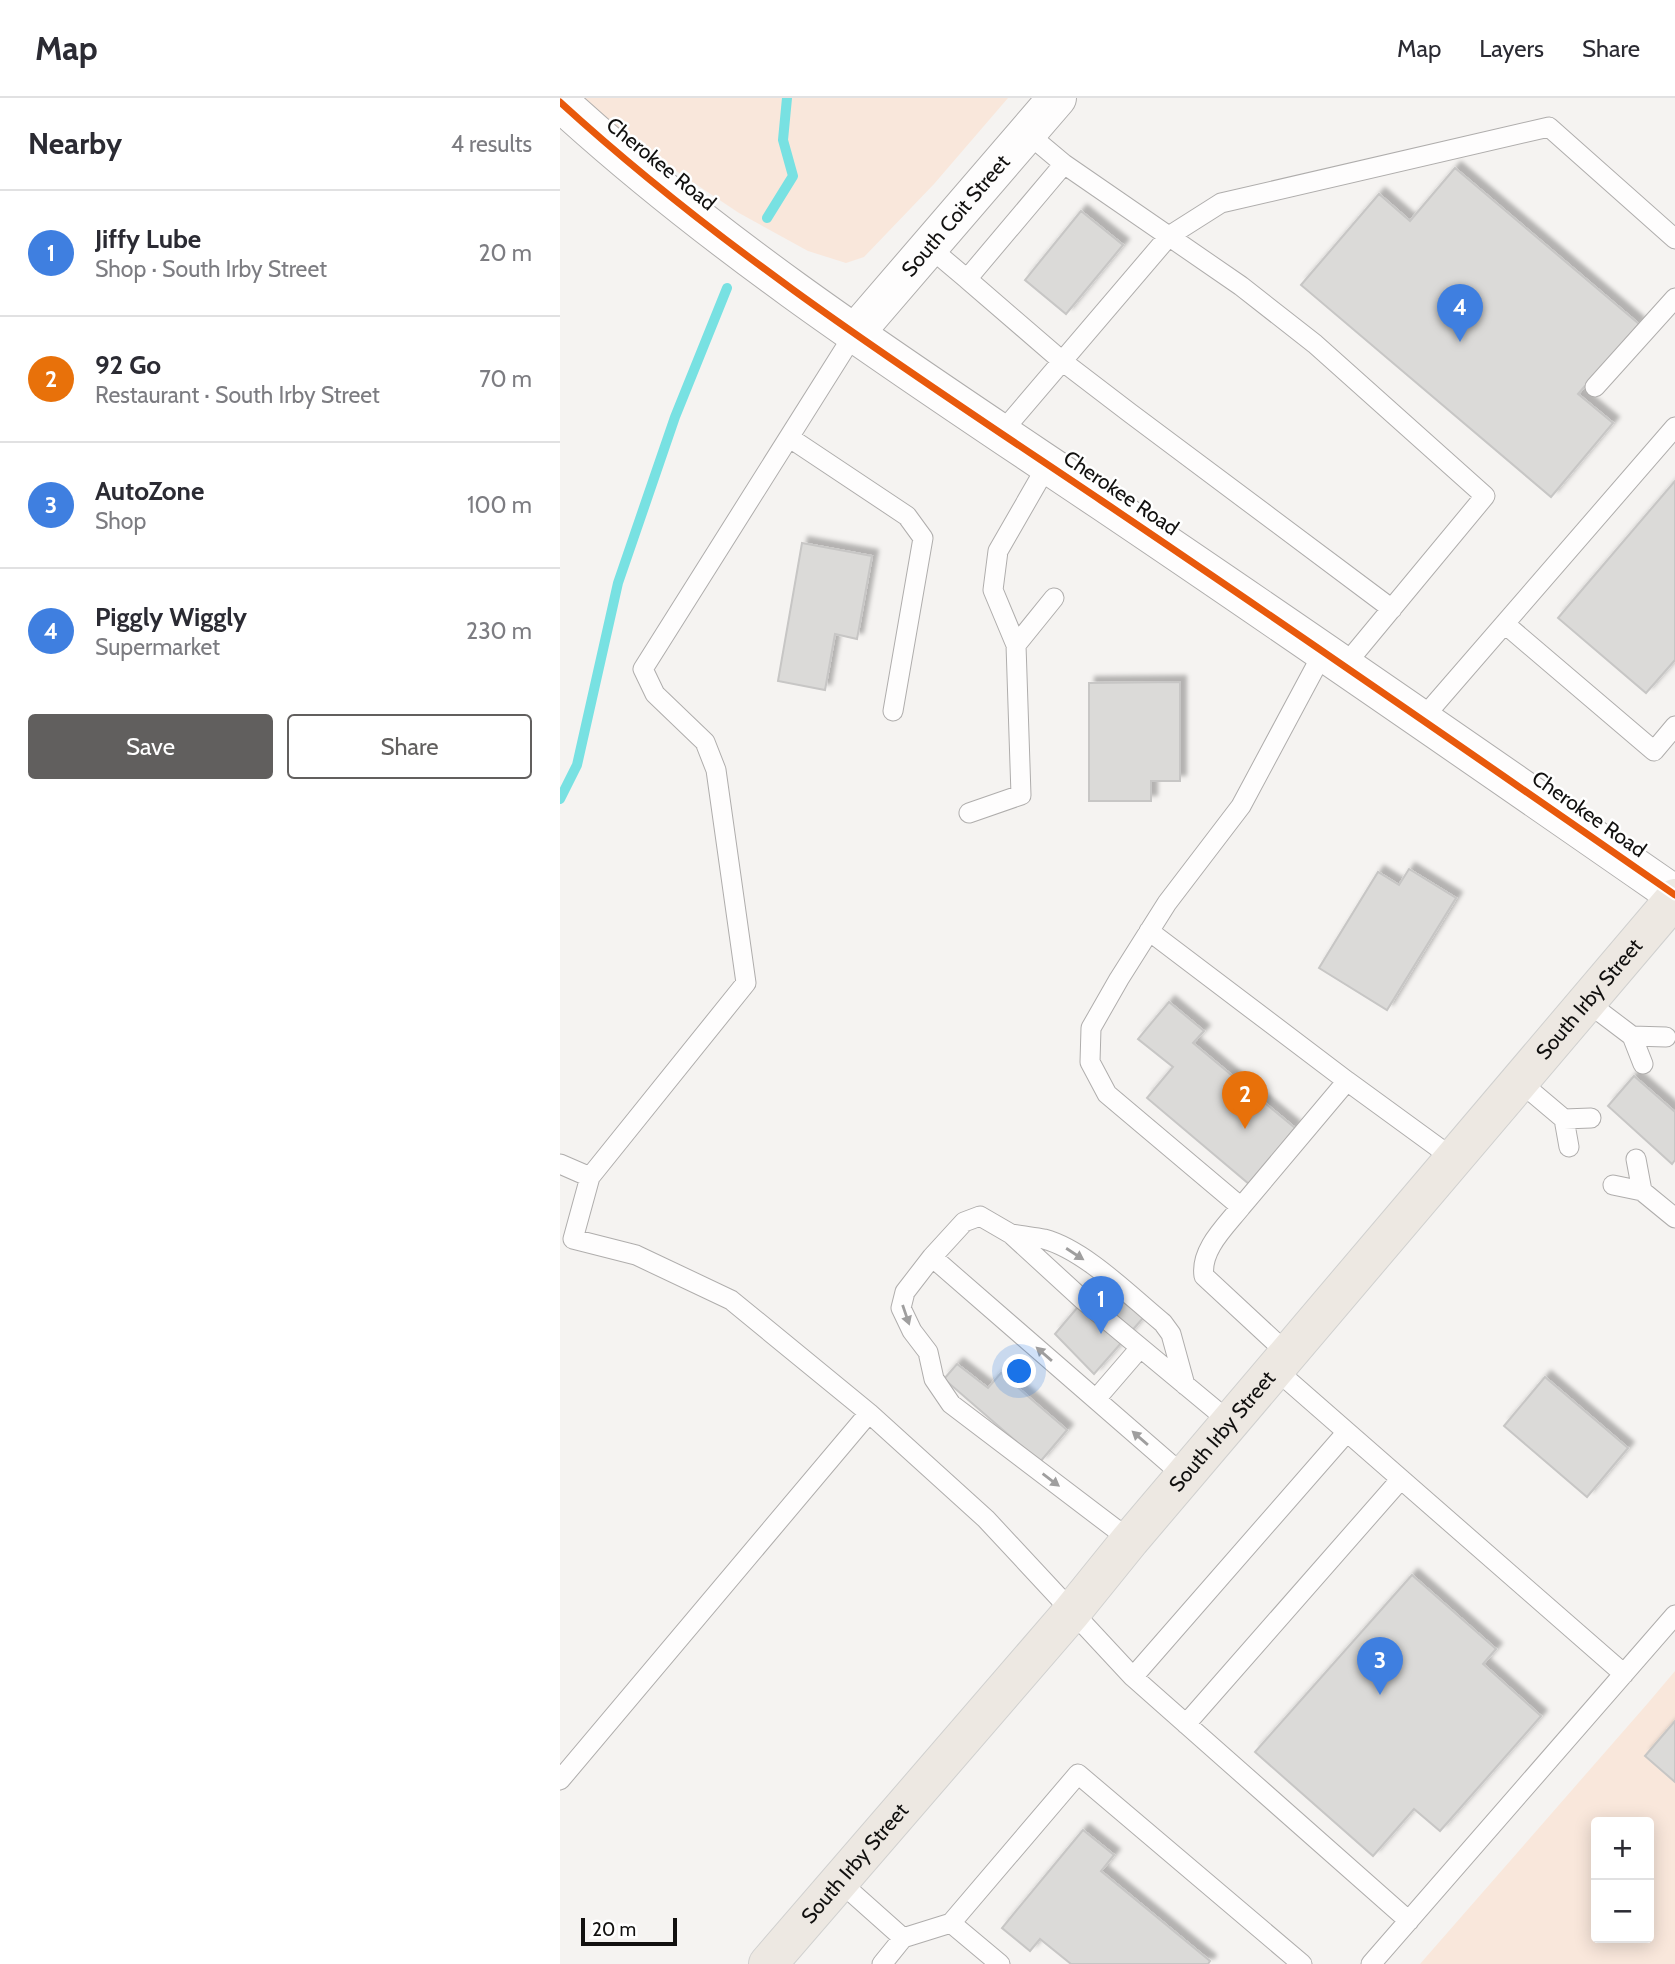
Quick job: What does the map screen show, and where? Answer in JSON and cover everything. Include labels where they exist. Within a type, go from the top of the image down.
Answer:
[{"type":"main road","name":"South Irby Street","points":[[768,1964],[1071,1613],[1675,896]]},
{"type":"street","name":"South Coit Street","points":[[854,334],[1057,98]]},
{"type":"street","name":"Cherokee Road","points":[[560,102],[680,204],[854,334],[1334,658],[1675,896]]},
{"type":"lane","points":[[1001,433],[1169,236],[1221,202],[1549,127],[1675,239]]},
{"type":"lane","points":[[1027,133],[1064,164],[1241,286],[1315,344],[1485,496],[1392,608],[1334,658],[1293,712],[1241,806],[1167,903],[1091,1028],[1090,1062],[1107,1094],[1241,1207]]},
{"type":"lane","points":[[967,279],[1064,164]]},
{"type":"lane","points":[[929,247],[1062,361],[1392,608]]},
{"type":"lane","points":[[1595,387],[1675,298]]},
{"type":"lane","points":[[854,334],[643,669],[654,694],[705,742],[716,770],[746,983],[590,1177],[566,1240],[636,1255],[731,1300],[869,1413],[986,1519],[1133,1677],[1409,1921]]},
{"type":"lane","points":[[1422,719],[1675,427]]},
{"type":"lane","points":[[790,438],[906,516],[923,538],[893,711]]},
{"type":"lane","points":[[969,813],[1021,795],[1016,645],[993,590],[998,551],[1048,464]]},
{"type":"lane","points":[[1016,645],[1054,598]]},
{"type":"lane","points":[[1505,624],[1654,751],[1675,726]]},
{"type":"lane","points":[[1149,931],[1454,1159]]},
{"type":"lane","points":[[1587,1002],[1632,1036],[1643,1064]]},
{"type":"lane","points":[[1632,1036],[1666,1037]]},
{"type":"lane","points":[[1347,1081],[1241,1207],[1209,1250],[1202,1263],[1205,1276],[1347,1432],[1624,1674]]},
{"type":"lane","points":[[1519,1081],[1564,1119],[1569,1147]]},
{"type":"lane","points":[[1564,1119],[1591,1118]]},
{"type":"lane","points":[[1636,1159],[1642,1191]]},
{"type":"lane","points":[[560,1164],[590,1177]]},
{"type":"lane","points":[[1613,1185],[1642,1191],[1673,1213]]},
{"type":"lane","points":[[1130,1540],[951,1404],[934,1379],[928,1352],[912,1331],[901,1308],[905,1292],[932,1257],[964,1222],[980,1216],[1010,1234],[1140,1348],[1230,1422]]},
{"type":"lane","points":[[1010,1234],[1045,1240],[1064,1247],[1092,1266],[1163,1324],[1171,1334],[1185,1385]]},
{"type":"lane","points":[[932,1257],[1184,1476]]},
{"type":"lane","points":[[1096,1399],[1140,1348]]},
{"type":"lane","points":[[560,1780],[869,1413]]},
{"type":"lane","points":[[1133,1677],[1347,1432]]},
{"type":"lane","points":[[1186,1724],[1401,1479]]},
{"type":"lane","points":[[1371,1964],[1675,1615]]},
{"type":"lane","points":[[881,1964],[902,1938],[951,1923],[1078,1774],[1302,1964]]},
{"type":"lane","points":[[839,1881],[902,1938]]},
{"type":"lane","points":[[951,1923],[1000,1964]]},
{"type":"shaded area","points":[[583,98],[1008,98],[934,184],[864,257],[846,263],[808,251],[739,213],[616,131]]},
{"type":"shaded area","points":[[1675,1671],[1675,1964],[1420,1964],[1648,1703]]},
{"type":"building","points":[[1455,168],[1639,324],[1578,394],[1613,423],[1551,497],[1301,285],[1379,194],[1410,221]]},
{"type":"building","points":[[1081,211],[1123,245],[1066,314],[1025,280]]},
{"type":"building","points":[[1675,481],[1675,660],[1646,693],[1558,618]]},
{"type":"building","points":[[802,543],[872,556],[857,639],[835,634],[825,690],[778,681]]},
{"type":"building","points":[[1180,682],[1180,781],[1151,781],[1151,801],[1089,801],[1089,683]]},
{"type":"building","points":[[1409,869],[1456,898],[1387,1010],[1319,968],[1378,872],[1399,885]]},
{"type":"building","points":[[1169,1002],[1204,1031],[1193,1043],[1295,1128],[1249,1184],[1147,1098],[1173,1067],[1138,1039]]},
{"type":"building","points":[[1634,1076],[1675,1112],[1675,1160],[1672,1164],[1608,1106]]},
{"type":"building","points":[[1099,1282],[1143,1318],[1094,1374],[1055,1334]]},
{"type":"building","points":[[957,1364],[988,1388],[1001,1373],[1067,1430],[1040,1462],[944,1379]]},
{"type":"building","points":[[1545,1377],[1628,1448],[1587,1497],[1504,1426]]},
{"type":"building","points":[[1412,1575],[1496,1649],[1483,1664],[1541,1716],[1440,1831],[1414,1809],[1373,1856],[1255,1752]]},
{"type":"building","points":[[1675,1721],[1675,1782],[1645,1756]]},
{"type":"building","points":[[1083,1830],[1114,1855],[1101,1871],[1210,1961],[1208,1964],[1071,1964],[1040,1939],[1030,1951],[1002,1928]]},
{"type":"waterway","points":[[767,218],[793,176],[783,140],[787,98]]},
{"type":"waterway","points":[[560,799],[577,765],[618,583],[675,417],[727,288]]},
{"type":"cycle path","points":[[560,102],[623,158],[689,211],[824,312],[1675,895]]},
{"type":"place","name":"Piggly Wiggly","points":[[1460,342]]},
{"type":"place","name":"92 Go","points":[[1245,1129]]},
{"type":"place","name":"Jiffy Lube","points":[[1101,1334]]},
{"type":"place","name":"AutoZone","points":[[1380,1695]]}]
